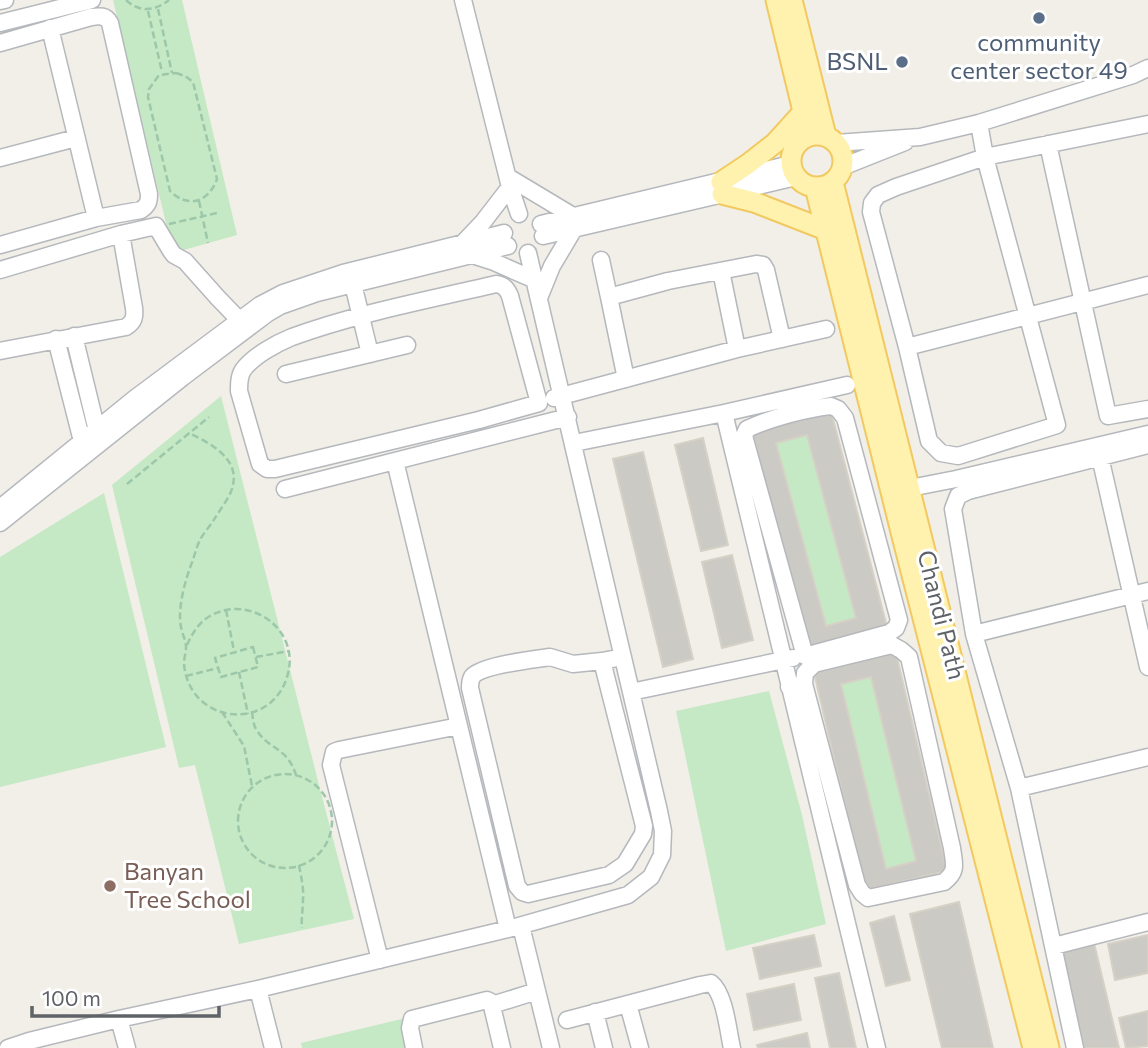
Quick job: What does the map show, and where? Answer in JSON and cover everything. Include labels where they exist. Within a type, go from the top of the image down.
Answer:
[{"type":"main road","points":[[776,0],[803,111],[824,138],[842,154],[830,178],[801,182],[794,171],[792,155],[795,147],[801,140],[824,138]]},
{"type":"main road","points":[[792,0],[824,138]]},
{"type":"main road","points":[[714,189],[775,143],[803,111]]},
{"type":"main road","name":"Chandi Path","points":[[830,178],[826,230],[1033,1048]]},
{"type":"main road","name":"Chandi Path","points":[[830,178],[1049,1048]]},
{"type":"main road","points":[[714,189],[826,230]]},
{"type":"street","points":[[0,23],[92,0]]},
{"type":"street","points":[[463,0],[519,214]]},
{"type":"street","points":[[0,43],[101,15],[108,19],[149,194],[146,206],[137,211],[96,218],[0,245]]},
{"type":"street","points":[[50,28],[96,218]]},
{"type":"street","points":[[824,138],[920,136],[979,123],[1148,68]]},
{"type":"street","points":[[979,123],[985,157],[1057,425],[958,456],[941,453],[929,441],[871,212],[872,203],[878,195],[896,187],[985,157],[1148,124]]},
{"type":"street","points":[[830,178],[920,136]]},
{"type":"street","points":[[0,158],[76,138]]},
{"type":"street","points":[[1048,144],[1108,416],[1148,409]]},
{"type":"street","points":[[542,230],[794,171]]},
{"type":"street","points":[[509,182],[574,223]]},
{"type":"street","points":[[243,324],[279,306],[317,293],[467,249],[509,182]]},
{"type":"street","points":[[519,214],[532,215],[542,230],[537,248],[528,253],[519,253],[506,239],[508,221],[519,214]]},
{"type":"street","points":[[539,299],[574,223]]},
{"type":"street","points":[[0,270],[156,226],[171,251],[186,261],[243,324]]},
{"type":"street","points":[[0,351],[130,325],[135,318],[121,234]]},
{"type":"street","points":[[0,523],[98,436],[243,324],[260,304],[307,284],[506,239]]},
{"type":"street","points":[[467,249],[535,280]]},
{"type":"street","points":[[8,1048],[119,1019],[514,928],[628,895],[651,877],[662,855],[663,831],[528,253]]},
{"type":"street","points":[[601,260],[626,379]]},
{"type":"street","points":[[609,297],[668,281],[756,264],[763,265],[782,339]]},
{"type":"street","points":[[721,271],[737,349]]},
{"type":"street","points":[[353,284],[370,354]]},
{"type":"street","points":[[540,403],[510,296],[507,289],[500,284],[360,317],[291,338],[257,357],[243,370],[239,391],[260,464],[267,469],[275,469],[540,403],[737,349],[826,329]]},
{"type":"street","points":[[907,346],[1148,285]]},
{"type":"street","points":[[74,336],[98,436]]},
{"type":"street","points":[[56,339],[84,448]]},
{"type":"street","points":[[286,374],[407,345]]},
{"type":"street","points":[[574,443],[848,385]]},
{"type":"street","points":[[631,691],[804,656],[889,633],[896,628],[899,620],[845,418],[831,405],[765,422],[747,429],[744,436],[804,656]]},
{"type":"street","points":[[724,413],[783,660],[797,685],[857,885],[868,898],[944,882],[955,869],[909,657],[892,645],[814,664],[797,685],[840,897],[877,1048]]},
{"type":"street","points":[[285,489],[568,417]]},
{"type":"street","points":[[1075,1048],[1019,788],[974,634],[953,509],[958,496],[968,491],[1148,434]]},
{"type":"street","points":[[910,488],[1098,451],[1148,445]]},
{"type":"street","points":[[0,508],[84,448]]},
{"type":"street","points":[[1098,451],[1148,667]]},
{"type":"street","points":[[394,461],[500,898],[537,991],[551,1048]]},
{"type":"street","points":[[974,634],[1148,590]]},
{"type":"street","points":[[602,661],[644,826],[643,834],[625,864],[609,875],[528,894],[517,886],[470,681],[479,672],[504,664],[550,657],[573,664],[623,657]]},
{"type":"street","points":[[380,960],[331,765],[334,752],[459,726]]},
{"type":"street","points":[[1019,788],[1148,757]]},
{"type":"street","points":[[500,898],[522,892]]},
{"type":"street","points":[[840,897],[862,893]]},
{"type":"street","points":[[1054,946],[1148,922]]},
{"type":"street","points":[[567,1020],[711,984],[717,988],[721,998],[732,1048]]},
{"type":"street","points":[[258,989],[273,1048]]},
{"type":"street","points":[[492,1005],[537,991]]},
{"type":"street","points":[[414,1048],[410,1028],[412,1019],[487,1000],[492,1005],[502,1048]]},
{"type":"street","points":[[628,1004],[640,1048]]},
{"type":"street","points":[[596,1012],[604,1048]]},
{"type":"street","points":[[119,1019],[127,1048]]},
{"type":"path","points":[[125,0],[148,10],[158,9],[169,0]]},
{"type":"path","points":[[158,9],[172,73]]},
{"type":"path","points":[[148,10],[162,74]]},
{"type":"path","points":[[172,73],[185,76],[193,82],[217,179],[207,197],[199,201],[176,196],[170,191],[148,97],[149,89],[159,75],[172,73]]},
{"type":"path","points":[[199,201],[208,243]]},
{"type":"path","points":[[156,226],[217,214]]},
{"type":"path","points":[[127,484],[209,417]]},
{"type":"path","points":[[187,645],[180,625],[181,600],[189,569],[200,540],[233,488],[234,476],[231,464],[222,454],[189,433]]},
{"type":"path","points":[[241,609],[258,613],[272,622],[283,636],[289,651],[289,670],[285,685],[263,708],[250,713],[232,715],[216,711],[203,703],[192,691],[186,676],[184,661],[187,645],[195,629],[208,617],[226,610],[241,609]]},
{"type":"path","points":[[226,610],[234,652]]},
{"type":"path","points":[[253,647],[258,667],[221,677],[215,658],[234,652],[253,647]]},
{"type":"path","points":[[256,657],[289,651]]},
{"type":"path","points":[[186,676],[218,668]]},
{"type":"path","points":[[239,672],[255,727],[263,738],[292,762],[296,775]]},
{"type":"path","points":[[222,712],[244,746],[252,788]]},
{"type":"path","points":[[296,775],[313,782],[328,801],[332,815],[331,830],[326,844],[317,856],[290,868],[275,867],[261,862],[242,840],[238,826],[239,811],[252,788],[267,777],[296,775]]},
{"type":"path","points":[[299,865],[303,900],[300,916],[302,928]]},
{"type":"green space","points":[[113,0],[182,0],[237,235],[173,253]]},
{"type":"green space","points":[[221,396],[354,919],[239,944],[195,765],[179,768],[112,485]]},
{"type":"green space","points":[[807,435],[856,618],[826,626],[776,443]]},
{"type":"green space","points":[[104,493],[166,747],[0,787],[0,557]]},
{"type":"green space","points":[[871,677],[916,861],[886,869],[841,684]]},
{"type":"green space","points":[[769,691],[802,815],[826,924],[726,951],[676,711]]},
{"type":"green space","points":[[406,1018],[413,1048],[302,1048],[301,1043]]},
{"type":"building","points":[[831,411],[887,627],[805,649],[749,432]],"holes":[[[807,435],[856,618],[826,626],[776,443]]]},
{"type":"building","points":[[703,438],[728,545],[701,551],[675,445]]},
{"type":"building","points":[[643,452],[693,659],[663,667],[613,459]]},
{"type":"building","points":[[732,555],[753,640],[722,648],[702,562]]},
{"type":"building","points":[[896,653],[947,871],[865,890],[814,673]],"holes":[[[871,677],[916,861],[886,869],[841,684]]]},
{"type":"building","points":[[959,902],[993,1048],[942,1048],[910,914]]},
{"type":"building","points":[[894,916],[910,980],[886,986],[870,923]]},
{"type":"building","points":[[814,935],[821,966],[760,979],[753,948]]},
{"type":"building","points":[[1148,935],[1148,973],[1115,980],[1108,944]]},
{"type":"building","points":[[1094,943],[1119,1048],[1084,1048],[1061,952]]},
{"type":"building","points":[[839,973],[856,1048],[830,1048],[815,978]]},
{"type":"building","points":[[794,984],[801,1020],[754,1030],[747,994]]},
{"type":"building","points":[[1148,1011],[1148,1046],[1126,1048],[1119,1018]]},
{"type":"building","points":[[807,1033],[810,1048],[758,1048],[757,1045]]},
{"type":"place","name":"community center sector 49","points":[[1039,18]]},
{"type":"place","name":"BSNL","points":[[902,62]]},
{"type":"place","name":"Banyan Tree School","points":[[110,886]]}]
